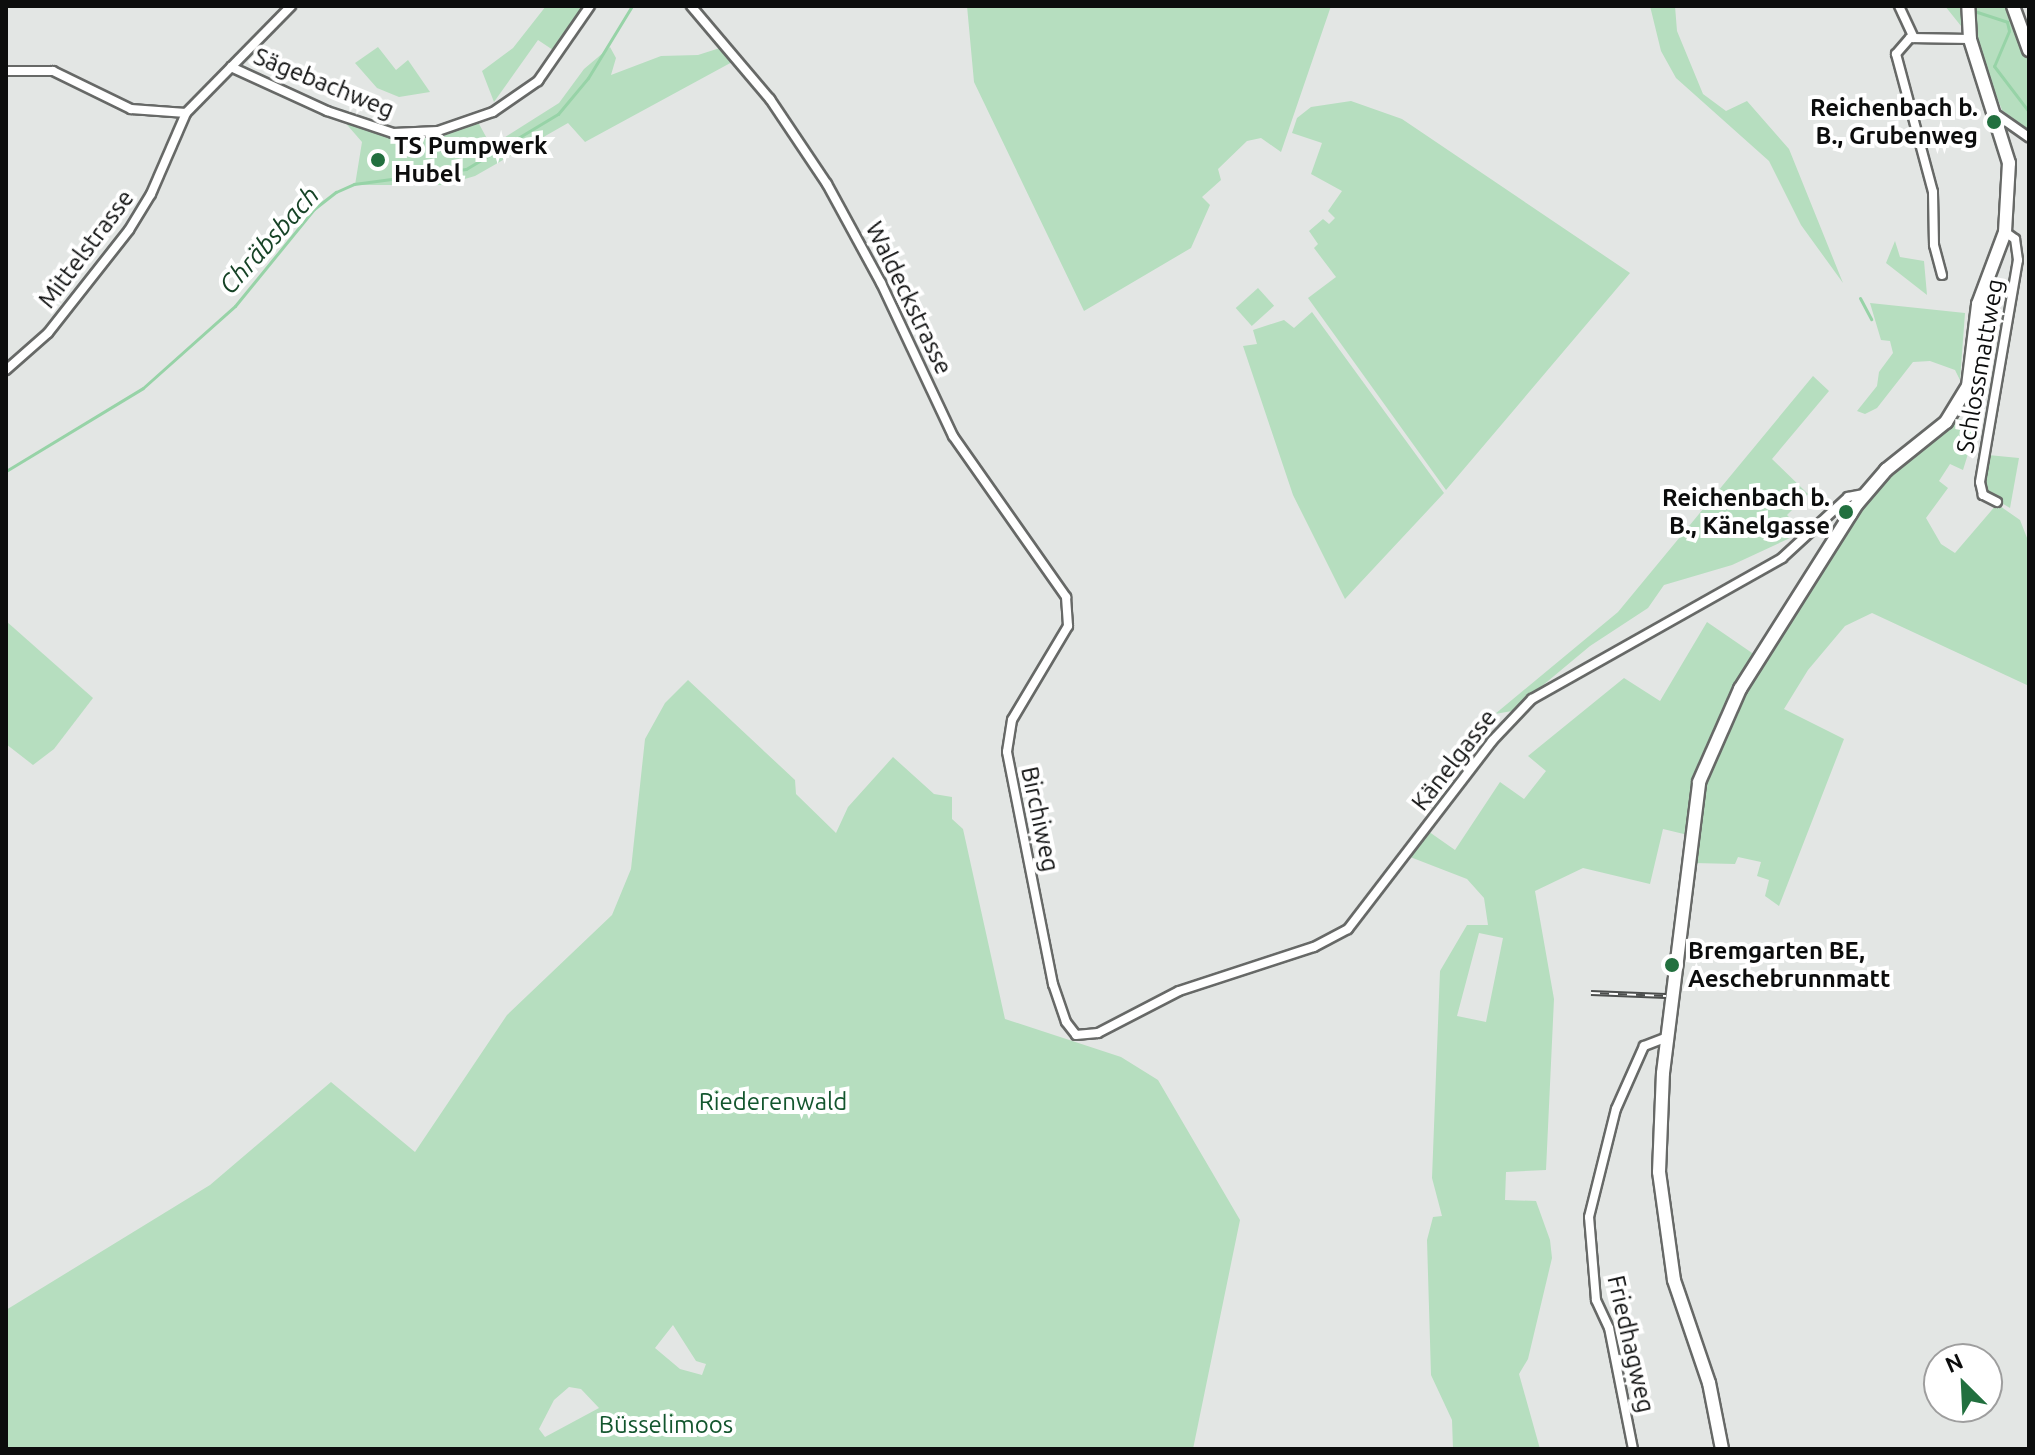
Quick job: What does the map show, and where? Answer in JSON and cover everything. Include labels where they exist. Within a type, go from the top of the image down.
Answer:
[{"type":"street","name":"Mittelstrasse","points":[[6,370],[48,333],[129,230],[151,194],[186,113],[291,6]]},
{"type":"street","name":"Sägebachweg","points":[[233,65],[327,111],[393,133],[438,131],[493,112],[538,81],[590,6]]},
{"type":"street","name":"Waldeckstrasse","points":[[691,6],[770,99],[838,201],[953,436],[1060,586],[1069,619]]},
{"type":"street","points":[[1899,6],[1914,38]]},
{"type":"street","points":[[1722,1449],[1709,1383],[1674,1280],[1663,1213],[1659,1123],[1699,782],[1714,741],[1757,660],[1864,494],[1946,422],[1960,403],[1973,367],[1978,304],[2005,232],[2009,153],[1970,39],[1968,6]]},
{"type":"street","points":[[2013,6],[2029,50]]},
{"type":"street","points":[[1942,275],[1934,245],[1932,184],[1896,58],[1901,43],[1914,38],[1932,42],[1970,39]]},
{"type":"street","points":[[6,71],[53,71],[131,109],[186,113]]},
{"type":"street","points":[[1997,115],[2029,137]]},
{"type":"street","name":"Schlossmattweg","points":[[1997,502],[1982,493],[1980,482],[2018,260],[2015,239],[2005,232]]},
{"type":"street","name":"Känelgasse","points":[[1076,1035],[1107,1030],[1179,991],[1314,947],[1348,929],[1492,741],[1532,699],[1782,558],[1853,493],[1864,494]]},
{"type":"street","name":"Birchiweg","points":[[1069,619],[1012,720],[1007,752],[1053,984],[1060,1009],[1076,1035]]},
{"type":"street","name":"Friedhagweg","points":[[1633,1449],[1609,1328],[1596,1300],[1589,1217],[1594,1181],[1622,1096],[1644,1046],[1668,1037]]},
{"type":"green space","points":[[546,6],[585,6],[553,50],[538,40],[494,102],[482,71],[513,48]]},
{"type":"green space","points":[[967,6],[1331,6],[1281,152],[1261,138],[1247,141],[1218,169],[1221,180],[1202,197],[1210,205],[1191,248],[1084,311],[974,82]]},
{"type":"green space","points":[[1650,6],[1675,6],[1677,31],[1703,94],[1726,111],[1747,101],[1789,149],[1843,283],[1801,225],[1769,161],[1676,78],[1661,51]]},
{"type":"green space","points":[[1945,6],[2008,6],[2029,59],[2029,132],[2002,110],[1977,46]]},
{"type":"green space","points":[[378,47],[396,70],[408,60],[430,92],[399,97],[377,88],[355,63]]},
{"type":"green space","points":[[610,47],[616,58],[611,75],[661,56],[698,55],[723,47],[734,61],[585,142],[568,123],[475,176],[444,185],[355,185],[362,142],[342,119],[406,137],[451,132],[478,122],[491,146],[559,103],[584,69]]},
{"type":"green space","points":[[1351,101],[1402,119],[1630,273],[1446,490],[1308,298],[1336,277],[1314,248],[1318,244],[1309,231],[1323,219],[1329,224],[1335,218],[1328,211],[1342,191],[1311,174],[1322,143],[1292,133],[1297,118],[1311,107]]},
{"type":"green space","points":[[1895,241],[1900,257],[1924,261],[1927,295],[1886,263]]},
{"type":"green space","points":[[1258,288],[1274,306],[1252,326],[1236,308]]},
{"type":"green space","points":[[1870,303],[1965,313],[1960,380],[1955,370],[1930,361],[1913,362],[1877,408],[1865,414],[1857,411],[1877,386],[1879,372],[1893,353],[1890,341],[1881,340]]},
{"type":"green space","points":[[1312,312],[1444,493],[1345,599],[1293,495],[1243,346],[1257,344],[1253,330],[1284,320],[1294,328]]},
{"type":"green space","points":[[1813,376],[1829,391],[1772,459],[1808,494],[1787,515],[1803,532],[1732,565],[1664,585],[1648,608],[1590,646],[1512,711],[1495,714],[1618,612]]},
{"type":"green space","points":[[1956,418],[1977,425],[1963,470],[1950,464],[1939,481],[1948,488],[1926,518],[1941,544],[1955,553],[1997,504],[2020,520],[2029,543],[2029,686],[1872,613],[1845,626],[1808,670],[1784,709],[1844,739],[1779,906],[1765,896],[1769,880],[1757,876],[1761,862],[1738,857],[1735,864],[1694,863],[1705,772],[1743,692],[1787,618],[1878,484]]},
{"type":"green space","points":[[1988,455],[2019,458],[2010,508],[1985,493]]},
{"type":"green space","points":[[6,621],[93,698],[54,749],[33,765],[6,744]]},
{"type":"green space","points":[[1707,622],[1755,655],[1711,740],[1688,835],[1663,829],[1650,884],[1583,868],[1535,891],[1554,999],[1546,1170],[1506,1172],[1505,1200],[1536,1201],[1550,1240],[1552,1258],[1528,1359],[1519,1374],[1540,1449],[1453,1449],[1452,1420],[1431,1375],[1427,1240],[1433,1217],[1442,1216],[1432,1178],[1440,971],[1467,925],[1488,925],[1484,898],[1467,879],[1405,855],[1425,829],[1455,850],[1500,782],[1524,799],[1546,771],[1528,756],[1624,678],[1660,701]],"holes":[[[1479,933],[1503,938],[1486,1022],[1457,1016]]]},
{"type":"green space","name":"Riederenwald","points":[[688,680],[795,780],[796,794],[836,833],[848,807],[893,757],[934,794],[952,797],[952,819],[963,829],[1005,1019],[1121,1057],[1158,1080],[1240,1220],[1193,1449],[6,1449],[6,1310],[210,1185],[331,1082],[415,1152],[507,1015],[612,915],[631,869],[645,739],[665,703]],"holes":[[[673,1325],[696,1361],[706,1364],[702,1375],[680,1369],[655,1348]],[[569,1387],[581,1389],[599,1408],[545,1437],[539,1429],[554,1400]]]},
{"type":"waterway","name":"Chräbsbach","points":[[6,471],[143,388],[235,306],[314,209],[336,192],[354,184],[466,169],[558,114],[588,78],[632,6]]},
{"type":"waterway","name":"Chräbsbach","points":[[1971,10],[2007,22],[2009,31],[1994,66],[2029,112]]},
{"type":"waterway","points":[[1860,298],[1871,319]]},
{"type":"railway","points":[[1591,993],[1666,996]]},
{"type":"place","name":"Reichenbach b. B., Grubenweg","points":[[1994,122]]},
{"type":"place","name":"TS Pumpwerk Hubel","points":[[378,160]]},
{"type":"place","name":"Reichenbach b. B., Känelgasse","points":[[1846,512]]},
{"type":"place","name":"Bremgarten BE, Aeschebrunnmatt","points":[[1672,965]]},
{"type":"park label","name":"Büsselimoos","points":[[666,1425]]}]
